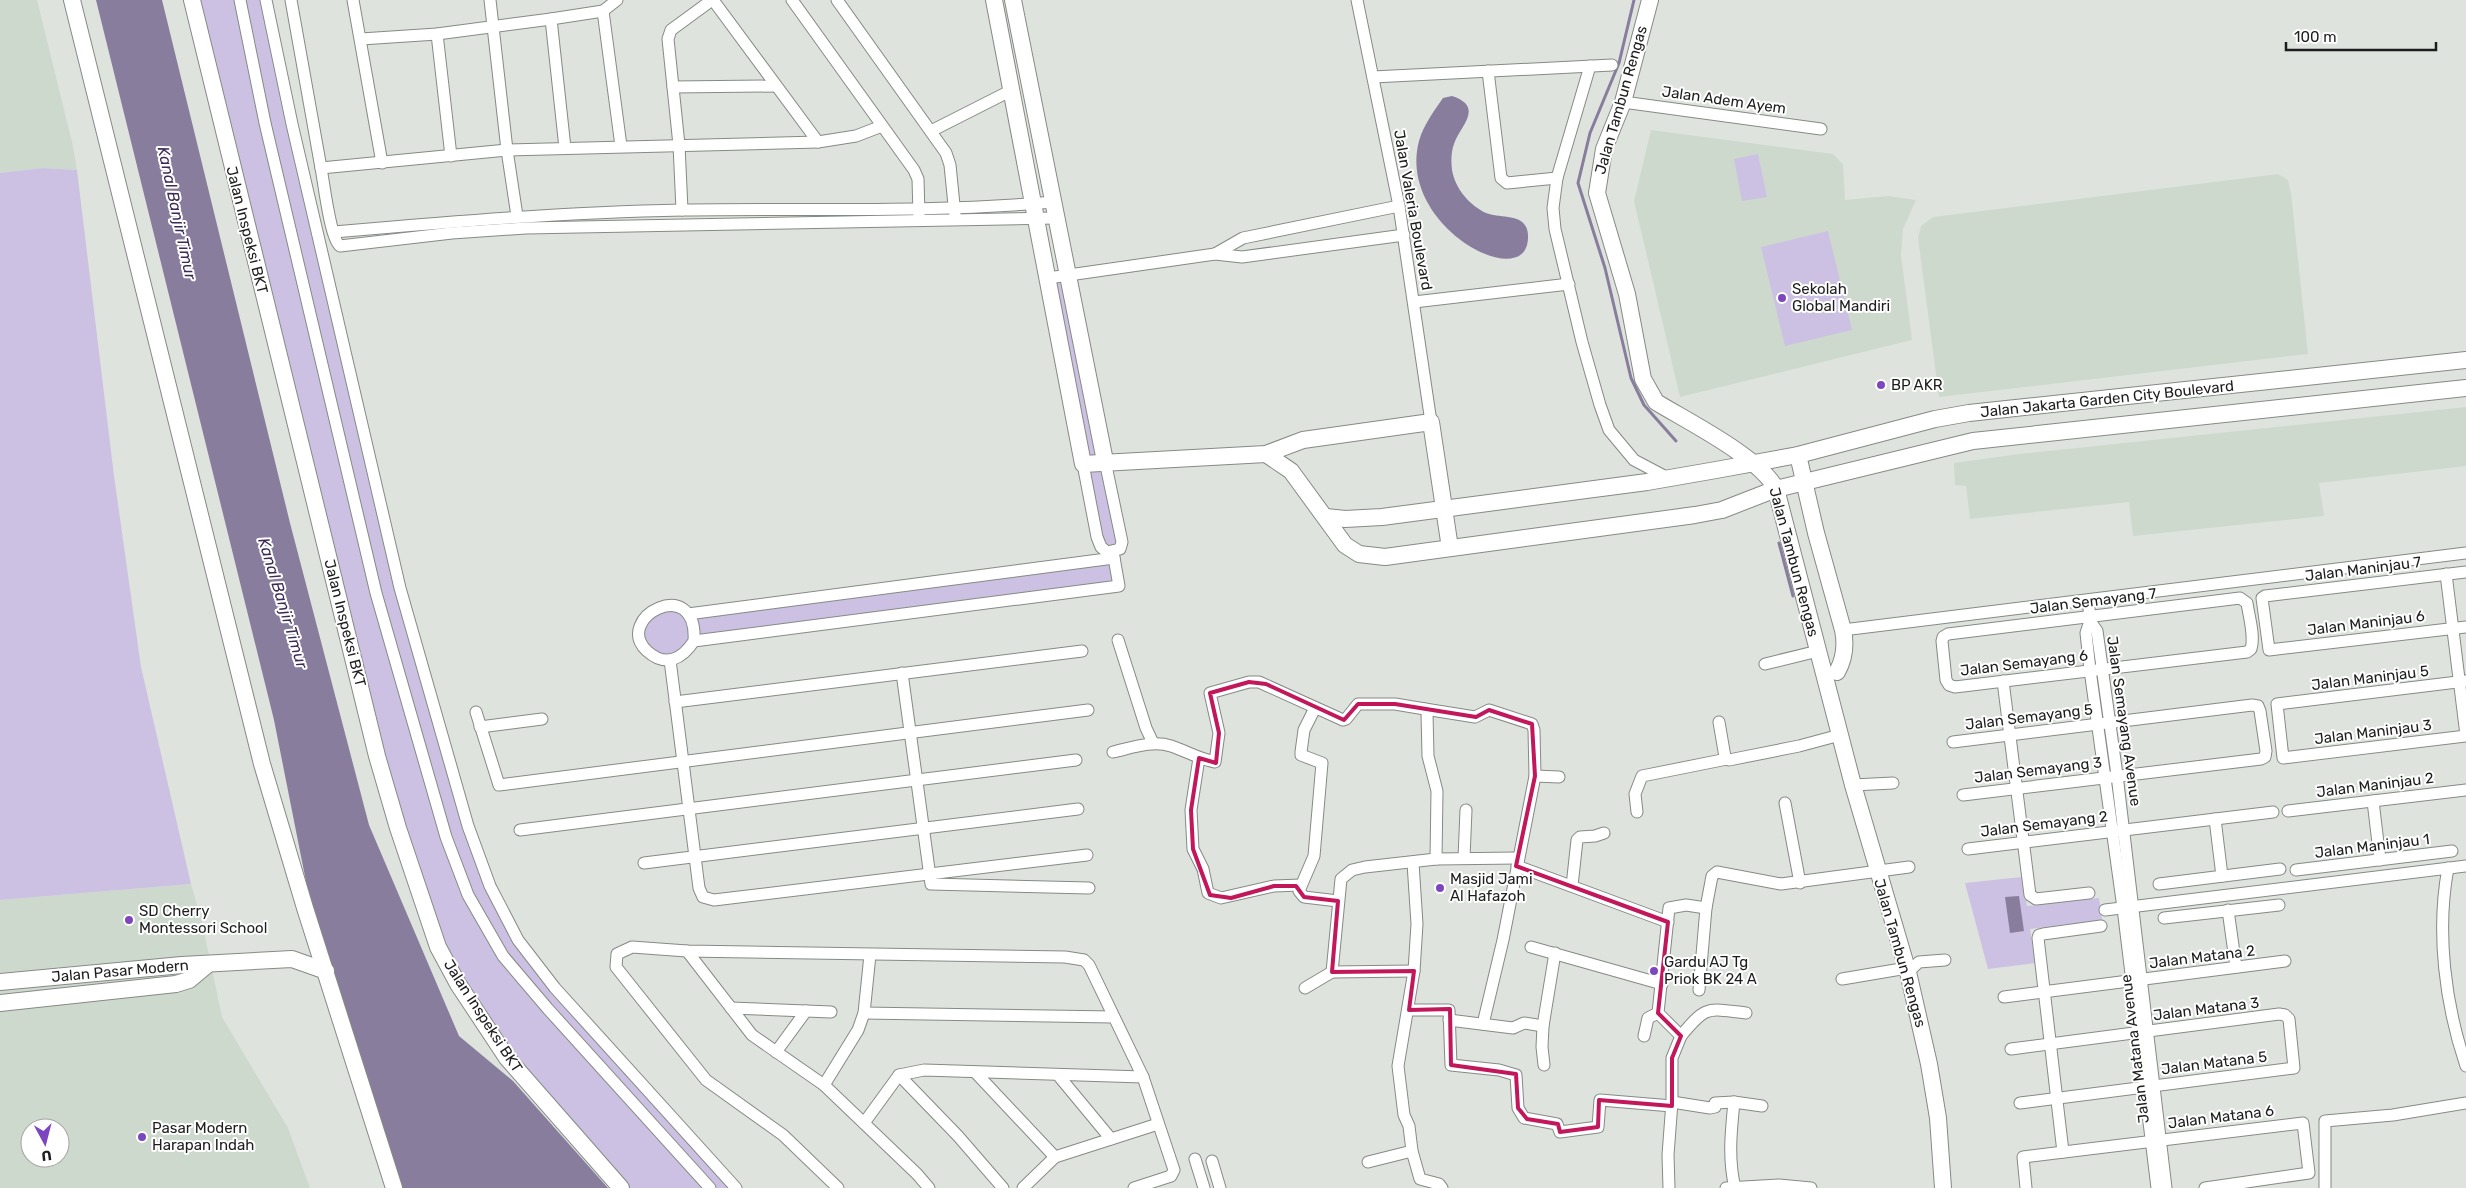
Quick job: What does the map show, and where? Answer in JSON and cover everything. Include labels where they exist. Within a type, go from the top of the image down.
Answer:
[{"type":"street","points":[[72,0],[239,679],[262,764],[394,1188]]},
{"type":"street","name":"Jalan Inspeksi BKT","points":[[192,0],[377,756],[398,828],[435,938],[458,984],[507,1058],[621,1188]]},
{"type":"street","points":[[240,0],[265,123],[376,593],[446,837],[468,895],[510,964],[548,1009],[710,1188]]},
{"type":"street","points":[[266,0],[292,124],[400,588],[468,826],[490,886],[518,940],[555,988],[736,1188]]},
{"type":"street","points":[[291,0],[321,168],[334,232],[337,243],[340,246],[452,233],[526,228],[1035,211],[1056,218]]},
{"type":"street","points":[[353,0],[382,163]]},
{"type":"street","points":[[490,0],[507,150],[518,216]]},
{"type":"street","points":[[361,39],[437,34],[551,19],[603,10],[617,0]]},
{"type":"street","points":[[682,210],[679,145],[669,34],[671,30],[712,0],[818,142]]},
{"type":"street","points":[[792,0],[917,175],[919,214]]},
{"type":"street","points":[[837,0],[946,153],[950,164],[955,213]]},
{"type":"street","points":[[994,0],[1098,540],[1107,552],[1113,555]]},
{"type":"street","points":[[688,614],[1113,555],[1120,549],[1122,542],[1013,0]]},
{"type":"street","name":"Jalan Valeria Boulevard","points":[[1357,0],[1399,206],[1414,302],[1569,284]]},
{"type":"street","name":"Jalan Tambun Rengas","points":[[1650,0],[1623,102],[1604,149],[1596,193],[1622,276],[1643,379],[1656,402],[1752,463],[1771,480],[1776,489],[1818,652],[1836,736],[1853,786],[1873,872],[1929,1064],[1938,1118],[1943,1188]]},
{"type":"street","points":[[603,10],[621,146]]},
{"type":"street","points":[[551,19],[565,148]]},
{"type":"street","points":[[437,34],[451,156]]},
{"type":"street","points":[[1373,77],[1612,65]]},
{"type":"street","points":[[1590,66],[1556,178],[1552,208],[1555,229],[1600,405],[1609,430],[1634,460],[1668,478]]},
{"type":"street","points":[[1488,71],[1501,178],[1507,182],[1556,178]]},
{"type":"street","points":[[673,86],[776,86]]},
{"type":"street","points":[[931,131],[1012,90]]},
{"type":"street","name":"Jalan Adem Ayem","points":[[1623,102],[1821,129]]},
{"type":"street","points":[[321,168],[507,150],[818,142],[856,136],[882,126]]},
{"type":"street","points":[[1035,211],[1053,202]]},
{"type":"street","points":[[1215,254],[1243,238],[1399,206]]},
{"type":"street","points":[[334,232],[518,216],[682,210],[919,214]]},
{"type":"street","points":[[1048,278],[1215,254],[1242,257],[1404,236]]},
{"type":"street","points":[[1414,302],[1450,548]]},
{"type":"street","name":"Jalan Jakarta Garden City Boulevard","points":[[1326,517],[1360,519],[1668,478],[1798,455],[1935,419],[1969,414],[2466,360]]},
{"type":"street","name":"Jalan Jakarta Garden City Boulevard","points":[[1266,454],[1292,471],[1346,546],[1359,554],[1386,557],[1722,510],[1776,489],[1973,442],[2466,388]]},
{"type":"street","points":[[1083,464],[1105,461],[1266,454],[1303,440],[1431,422]]},
{"type":"street","name":"Jalan Tambun Rengas","points":[[1798,455],[1816,533],[1843,630],[1845,642],[1844,656],[1837,672]]},
{"type":"street","points":[[1843,630],[2466,553]]},
{"type":"street","points":[[694,641],[1119,586],[1113,555]]},
{"type":"street","name":"Jalan Maninjau 7","points":[[2269,650],[2263,596],[2466,572]]},
{"type":"street","points":[[2450,574],[2460,627],[2466,735]]},
{"type":"street","name":"Jalan Semayang Avenue","points":[[2088,599],[2090,618],[2097,631],[2097,723],[2111,776]]},
{"type":"street","name":"Jalan Semayang 7","points":[[1949,685],[1946,680],[1942,641],[1943,636],[1948,634],[2244,599],[2248,610],[2251,649]]},
{"type":"street","points":[[662,605],[677,606],[688,614],[695,627],[694,641],[685,654],[670,660],[656,658],[645,649],[640,636],[641,622],[650,611],[662,605]]},
{"type":"street","name":"Jalan Maninjau 6","points":[[2269,650],[2460,627]]},
{"type":"street","points":[[1118,640],[1146,728],[1153,743]]},
{"type":"street","name":"Jalan Semayang 6","points":[[1949,685],[1955,687],[2247,652],[2251,649]]},
{"type":"street","points":[[675,702],[1082,651]]},
{"type":"street","points":[[1765,664],[1818,652]]},
{"type":"street","points":[[670,660],[699,888],[703,897],[714,900],[1087,855]]},
{"type":"street","name":"Jalan Semayang Avenue","points":[[2096,670],[2110,722],[2111,776],[2128,907]]},
{"type":"street","points":[[902,673],[931,884],[1089,888]]},
{"type":"street","name":"Jalan Maninjau 5","points":[[2283,758],[2277,704],[2464,680]]},
{"type":"street","points":[[2003,681],[2023,842],[2032,898],[2089,893]]},
{"type":"street","points":[[1113,752],[1153,743],[1171,746],[1214,762],[1217,760],[1219,733],[1210,693],[1213,690],[1259,682],[1345,720],[1358,704],[1395,704],[1475,717],[1489,710],[1532,724],[1534,730],[1535,776],[1483,1024]]},
{"type":"street","name":"Jalan Semayang 5","points":[[1953,742],[2252,705],[2258,706],[2265,743],[2265,756]]},
{"type":"street","points":[[1315,708],[1304,730],[1301,753],[1322,763],[1314,856],[1299,891],[1304,897],[1338,901]]},
{"type":"street","points":[[1425,709],[1428,721],[1428,756],[1436,792],[1436,859]]},
{"type":"street","points":[[476,712],[499,785],[1088,710]]},
{"type":"street","points":[[480,727],[542,719]]},
{"type":"street","points":[[1719,722],[1727,759]]},
{"type":"street","name":"Jalan Maninjau 3","points":[[2283,758],[2466,735]]},
{"type":"street","points":[[1637,812],[1635,794],[1642,776],[1799,746],[1836,736]]},
{"type":"street","name":"Jalan Semayang 3","points":[[1963,795],[2261,759],[2265,756]]},
{"type":"street","points":[[1199,758],[1191,810],[1193,849],[1202,869],[1208,892],[1214,897],[1226,898],[1274,886],[1301,886]]},
{"type":"street","points":[[520,830],[1076,760]]},
{"type":"street","points":[[1535,776],[1559,777]]},
{"type":"street","points":[[1853,786],[1893,783]]},
{"type":"street","name":"Jalan Maninjau 2","points":[[2288,810],[2466,790]]},
{"type":"street","points":[[2373,801],[2380,860]]},
{"type":"street","points":[[1785,803],[1800,883]]},
{"type":"street","points":[[644,863],[1078,809]]},
{"type":"street","points":[[1464,858],[1466,810]]},
{"type":"street","name":"Jalan Semayang 2","points":[[1968,849],[2118,829],[2273,812]]},
{"type":"street","points":[[2214,819],[2222,876]]},
{"type":"street","points":[[1572,886],[1577,840],[1580,837],[1596,836],[1604,833]]},
{"type":"street","name":"Jalan Maninjau 1","points":[[2296,870],[2452,851]]},
{"type":"street","points":[[1332,972],[1341,879],[1352,870],[1365,867],[1436,859],[1464,858],[1517,862],[1572,886],[1668,922]]},
{"type":"street","points":[[1413,863],[1417,924],[1414,971],[1398,1066],[1403,1113],[1409,1126],[1412,1151],[1421,1180],[1439,1184],[1442,1188]]},
{"type":"street","points":[[2105,910],[2466,866]]},
{"type":"street","points":[[1700,990],[1706,908],[1712,876],[1715,872],[1781,884],[1800,883],[1909,867]]},
{"type":"street","points":[[2448,868],[2443,918],[2445,969],[2459,1046],[2466,1066]]},
{"type":"street","points":[[2159,884],[2280,869]]},
{"type":"street","points":[[1658,1013],[1669,909],[1686,905],[1706,908]]},
{"type":"street","points":[[2164,918],[2278,905]]},
{"type":"street","name":"Jalan Matana Avenue","points":[[2128,907],[2156,1140],[2157,1188]]},
{"type":"street","points":[[2228,910],[2236,968]]},
{"type":"street","points":[[2063,1152],[2039,935],[2101,926]]},
{"type":"street","points":[[292,959],[315,939]]},
{"type":"street","points":[[838,1188],[783,1135],[706,1080],[616,967],[617,954],[632,947],[687,951],[1077,958],[1089,965],[1143,1077],[1174,1172],[1171,1176],[1134,1188]]},
{"type":"street","points":[[1531,947],[1662,984]]},
{"type":"street","points":[[687,951],[752,1036],[824,1084],[929,1188]]},
{"type":"street","points":[[1544,1065],[1544,1026],[1555,954]]},
{"type":"street","points":[[824,1084],[858,1030],[864,1013],[870,955]]},
{"type":"street","points":[[207,965],[292,959],[326,971]]},
{"type":"street","points":[[1842,979],[1903,970],[1919,962],[1945,960]]},
{"type":"street","name":"Jalan Matana 2","points":[[2004,997],[2284,961]]},
{"type":"street","name":"Jalan Pasar Modern","points":[[0,982],[207,965]]},
{"type":"street","name":"Jalan Pasar Modern","points":[[0,1003],[185,982],[207,965]]},
{"type":"street","points":[[169,967],[181,972],[185,982]]},
{"type":"street","points":[[168,985],[174,978],[173,972],[169,967]]},
{"type":"street","points":[[1304,988],[1332,972],[1414,971]]},
{"type":"street","points":[[731,1008],[831,1012]]},
{"type":"street","points":[[1408,1010],[1448,1009],[1451,1065],[1499,1070],[1516,1074],[1518,1108],[1524,1118],[1557,1124],[1560,1132],[1598,1127],[1600,1100],[1710,1108],[1715,1107],[1715,1103],[1734,1102],[1762,1106]]},
{"type":"street","points":[[1669,1188],[1668,1155],[1672,1104],[1672,1058],[1681,1036],[1698,1015],[1709,1010],[1746,1013]]},
{"type":"street","points":[[776,1052],[806,1011]]},
{"type":"street","points":[[864,1013],[1113,1017]]},
{"type":"street","points":[[1658,1013],[1681,1036]]},
{"type":"street","points":[[1644,1036],[1648,1018],[1658,1013]]},
{"type":"street","name":"Jalan Matana 3","points":[[2011,1049],[2285,1014],[2289,1019],[2294,1068]]},
{"type":"street","points":[[1449,1020],[1513,1028],[1524,1023],[1544,1026]]},
{"type":"street","name":"Jalan Matana 5","points":[[2020,1103],[2294,1068]]},
{"type":"street","points":[[864,1123],[900,1075],[924,1070],[1143,1077]]},
{"type":"street","points":[[976,1073],[1055,1157]]},
{"type":"street","points":[[900,1075],[958,1136],[1003,1188]]},
{"type":"street","points":[[1058,1075],[1111,1139]]},
{"type":"street","points":[[1734,1102],[1730,1145],[1732,1188],[1788,1185],[1811,1188]]},
{"type":"street","points":[[2325,1188],[2326,1121],[2393,1115],[2466,1103]]},
{"type":"street","name":"Jalan Matana 6","points":[[2026,1188],[2023,1157],[2303,1123],[2308,1173],[2205,1188]]},
{"type":"street","points":[[1023,1188],[1055,1157],[1158,1124]]},
{"type":"street","name":"Jalan Matana Avenue","points":[[2156,1140],[2166,1188]]},
{"type":"street","points":[[1368,1162],[1412,1151]]},
{"type":"street","points":[[1195,1159],[1204,1188]]},
{"type":"street","points":[[1212,1162],[1220,1188]]},
{"type":"highlighted area","points":[[1249,682],[1266,684],[1344,720],[1358,704],[1395,704],[1476,717],[1489,710],[1532,724],[1535,776],[1516,866],[1668,922],[1658,1013],[1681,1036],[1672,1058],[1672,1106],[1599,1100],[1598,1127],[1560,1132],[1558,1124],[1527,1119],[1518,1108],[1516,1074],[1451,1065],[1450,1009],[1409,1010],[1414,971],[1332,972],[1338,901],[1304,897],[1296,886],[1274,886],[1231,898],[1210,895],[1193,849],[1191,810],[1199,758],[1216,763],[1219,733],[1210,693]]},
{"type":"shaded area","points":[[0,0],[37,0],[73,146],[77,170],[43,168],[0,173]]},
{"type":"shaded area","points":[[192,0],[266,0],[361,421],[468,826],[518,940],[736,1188],[621,1188],[458,984],[377,756]]},
{"type":"shaded area","name":"Sekolah Global Mandiri","points":[[1651,130],[1833,154],[1843,164],[1845,200],[1888,196],[1916,200],[1903,229],[1901,255],[1912,340],[1680,397],[1634,201]]},
{"type":"shaded area","points":[[1758,154],[1767,197],[1742,201],[1734,159]]},
{"type":"shaded area","points":[[43,168],[77,170],[114,476],[141,667],[191,884],[0,900],[0,173]]},
{"type":"shaded area","points":[[2278,174],[2288,180],[2291,193],[2308,354],[1939,397],[1918,238],[1921,226],[1933,217]]},
{"type":"shaded area","points":[[1828,231],[1852,330],[1785,346],[1761,247]]},
{"type":"shaded area","points":[[1067,274],[1120,549],[1101,547],[1048,278]]},
{"type":"shaded area","points":[[2466,407],[2466,466],[2319,483],[2324,516],[2133,536],[2129,502],[1970,519],[1966,486],[1955,485],[1954,463],[2019,454]]},
{"type":"shaded area","points":[[1114,558],[1119,586],[694,641],[670,660],[645,649],[641,622],[663,605],[689,614]]},
{"type":"shaded area","points":[[2022,877],[2027,906],[2099,898],[2102,920],[2030,929],[2035,963],[1988,969],[1965,883]]},
{"type":"shaded area","points":[[191,884],[202,922],[222,1017],[288,1128],[310,1188],[0,1188],[0,900]]},
{"type":"water","name":"Kanal Banjir Timur","points":[[96,0],[162,0],[290,523],[369,825],[459,1036],[513,1081],[608,1188],[398,1188],[318,942],[274,720]]},
{"type":"water","points":[[1452,96],[1462,100],[1469,111],[1465,124],[1454,144],[1452,153],[1452,170],[1456,183],[1469,201],[1480,210],[1492,215],[1518,220],[1526,228],[1528,235],[1523,252],[1509,259],[1489,255],[1466,244],[1444,225],[1427,201],[1417,173],[1419,141],[1426,124],[1443,98]]},
{"type":"water","points":[[2019,896],[2024,931],[2010,933],[2005,897]]},
{"type":"waterway","points":[[1634,0],[1619,63],[1590,133],[1578,183],[1605,268],[1631,378],[1644,405],[1676,441]]},
{"type":"waterway","points":[[1779,543],[1793,596]]},
{"type":"place","name":"Sekolah Global Mandiri","points":[[1782,298]]},
{"type":"place","name":"BP AKR","points":[[1881,385]]},
{"type":"place","name":"Masjid Jami Al Hafazoh","points":[[1440,888]]},
{"type":"place","name":"SD Cherry Montessori School","points":[[129,920]]},
{"type":"place","name":"Gardu AJ Tg Priok BK 24 A","points":[[1654,971]]},
{"type":"place","name":"Pasar Modern Harapan Indah","points":[[142,1137]]}]
